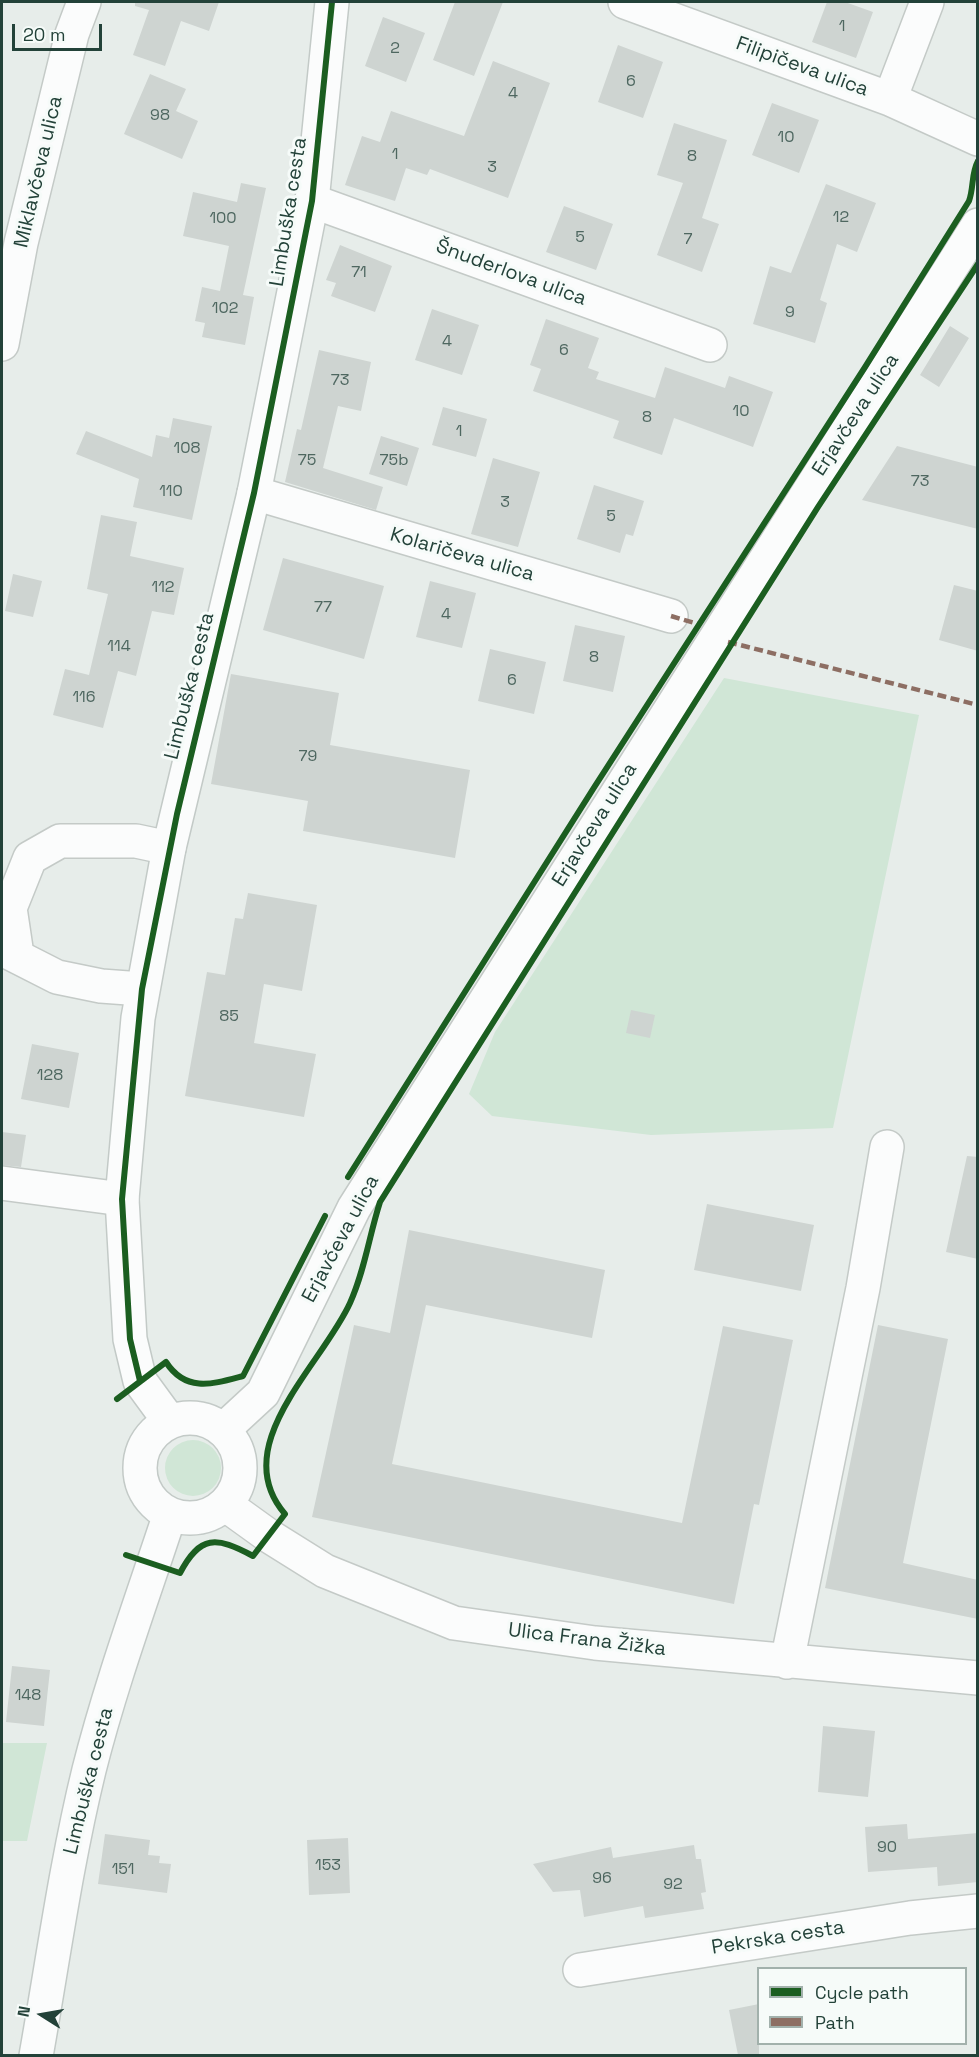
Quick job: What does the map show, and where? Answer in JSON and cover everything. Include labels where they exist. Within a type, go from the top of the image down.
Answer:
[{"type":"street","name":"Miklavčeva ulica","points":[[2,344],[21,243],[72,34],[84,2]]},
{"type":"street","name":"Limbuška cesta","points":[[170,1422],[140,1381],[130,1339],[122,1199],[142,989],[169,848],[254,493],[312,201],[332,2]]},
{"type":"street","name":"Filipičeva ulica","points":[[624,2],[890,99],[978,139]]},
{"type":"street","points":[[890,99],[927,2]]},
{"type":"street","name":"Šnuderlova ulica","points":[[312,201],[710,345]]},
{"type":"street","name":"Erjavčeva ulica","points":[[223,1430],[263,1393],[354,1208],[978,225]]},
{"type":"street","name":"Kolaričeva ulica","points":[[254,493],[671,616]]},
{"type":"street","points":[[142,989],[101,986],[57,977],[9,952],[10,908],[30,858],[60,841],[136,841],[169,848]]},
{"type":"street","points":[[787,1662],[863,1288],[887,1147]]},
{"type":"street","points":[[2,1183],[122,1199]]},
{"type":"street","points":[[188,1417],[207,1420],[223,1430],[236,1446],[241,1467],[238,1487],[226,1505],[208,1516],[188,1519],[171,1514],[154,1504],[145,1491],[140,1475],[140,1459],[146,1443],[156,1431],[170,1422],[188,1417]]},
{"type":"street","name":"Ulica Frana Žižka","points":[[226,1505],[269,1536],[325,1571],[454,1623],[595,1643],[978,1678]]},
{"type":"street","name":"Limbuška cesta","points":[[36,2055],[72,1846],[90,1767],[121,1660],[171,1514]]},
{"type":"street","name":"Pekrska cesta","points":[[580,1970],[910,1918],[978,1911]]},
{"type":"green space","points":[[724,678],[919,715],[833,1128],[651,1135],[492,1116],[469,1094],[495,1032]]},
{"type":"green space","points":[[187,1440],[199,1440],[209,1444],[217,1452],[221,1468],[217,1484],[209,1492],[199,1496],[187,1496],[177,1492],[169,1484],[165,1474],[165,1462],[169,1452],[177,1444]]},
{"type":"green space","points":[[2,1743],[47,1743],[27,1841],[2,1841]]},
{"type":"building","points":[[135,2],[219,2],[209,31],[181,21],[165,66],[133,55],[149,10],[135,6]]},
{"type":"building","points":[[455,2],[503,2],[474,76],[433,60]]},
{"type":"building","points":[[827,2],[845,2],[873,12],[856,58],[812,42]]},
{"type":"building","points":[[383,17],[425,33],[406,82],[365,66]]},
{"type":"building","points":[[618,45],[663,62],[643,118],[598,102]]},
{"type":"building","points":[[493,61],[550,83],[508,198],[430,169],[427,175],[406,168],[395,201],[345,185],[362,136],[380,142],[391,111],[464,136]]},
{"type":"building","points":[[150,74],[186,89],[176,111],[198,121],[182,159],[124,134]]},
{"type":"building","points":[[772,103],[819,120],[799,173],[752,155]]},
{"type":"building","points":[[674,123],[727,140],[702,218],[719,224],[702,272],[657,255],[683,183],[657,175]]},
{"type":"building","points":[[241,183],[266,188],[243,295],[254,297],[245,345],[202,337],[205,323],[195,321],[202,287],[220,291],[229,246],[183,236],[193,192],[237,202]]},
{"type":"building","points":[[826,184],[876,203],[857,252],[837,244],[820,300],[827,303],[815,343],[753,324],[770,266],[791,273]]},
{"type":"building","points":[[564,206],[613,224],[596,270],[546,252]]},
{"type":"building","points":[[340,245],[392,266],[375,312],[331,296],[336,283],[326,280]]},
{"type":"building","points":[[432,309],[479,325],[462,375],[415,360]]},
{"type":"building","points":[[546,319],[599,338],[588,368],[599,372],[596,379],[655,398],[665,367],[725,388],[729,376],[773,392],[753,447],[674,418],[662,455],[613,438],[619,421],[533,391],[541,369],[530,365]]},
{"type":"building","points":[[950,326],[969,338],[939,387],[920,375]]},
{"type":"building","points":[[319,350],[371,362],[361,411],[338,406],[323,468],[383,487],[376,510],[285,482],[297,429],[301,430]]},
{"type":"building","points":[[443,407],[487,419],[476,457],[432,445]]},
{"type":"building","points":[[173,418],[212,426],[192,520],[133,507],[139,479],[76,454],[86,431],[152,457],[156,435],[169,438]]},
{"type":"building","points":[[381,436],[419,448],[407,486],[369,474]]},
{"type":"building","points":[[897,446],[978,467],[978,529],[862,500]]},
{"type":"building","points":[[493,458],[540,472],[518,547],[471,534]]},
{"type":"building","points":[[594,485],[644,501],[633,536],[626,534],[620,553],[577,539]]},
{"type":"building","points":[[101,515],[137,522],[130,556],[184,568],[174,615],[152,611],[136,676],[118,671],[103,728],[53,715],[65,669],[89,675],[108,594],[87,589]]},
{"type":"building","points":[[283,558],[384,586],[364,659],[263,630]]},
{"type":"building","points":[[13,574],[42,581],[33,617],[5,611]]},
{"type":"building","points":[[430,581],[476,593],[462,648],[416,637]]},
{"type":"building","points":[[954,585],[978,591],[978,651],[939,640]]},
{"type":"building","points":[[575,625],[625,636],[613,692],[563,681]]},
{"type":"building","points":[[490,649],[546,662],[534,714],[478,701]]},
{"type":"building","points":[[231,674],[339,693],[330,745],[470,770],[455,858],[303,831],[308,801],[211,784]]},
{"type":"building","points":[[248,893],[317,905],[302,991],[264,984],[254,1043],[316,1054],[304,1117],[185,1096],[207,972],[225,975],[235,918],[243,919]]},
{"type":"building","points":[[631,1010],[655,1015],[650,1038],[626,1033]]},
{"type":"building","points":[[32,1044],[79,1053],[69,1108],[21,1099]]},
{"type":"building","points":[[2,1132],[26,1135],[21,1167],[2,1165]]},
{"type":"building","points":[[967,1156],[978,1157],[978,1259],[946,1252]]},
{"type":"building","points":[[707,1204],[814,1225],[801,1291],[694,1270]]},
{"type":"building","points":[[409,1230],[605,1270],[592,1338],[426,1305],[392,1464],[682,1523],[723,1326],[793,1340],[759,1505],[754,1504],[734,1604],[312,1517],[354,1325],[390,1333]]},
{"type":"building","points":[[878,1325],[948,1339],[903,1563],[978,1580],[978,1619],[825,1588]]},
{"type":"building","points":[[12,1666],[50,1670],[44,1726],[6,1722]]},
{"type":"building","points":[[823,1726],[875,1731],[868,1797],[818,1792]]},
{"type":"building","points":[[907,1824],[908,1839],[978,1833],[978,1882],[938,1886],[937,1867],[868,1872],[865,1827]]},
{"type":"building","points":[[105,1834],[150,1840],[148,1855],[160,1856],[159,1863],[171,1864],[167,1893],[98,1884]]},
{"type":"building","points":[[348,1838],[350,1893],[309,1895],[307,1840]]},
{"type":"building","points":[[694,1845],[696,1859],[701,1859],[706,1892],[701,1893],[704,1909],[645,1918],[643,1906],[584,1917],[580,1890],[553,1892],[533,1864],[611,1847],[613,1858]]},
{"type":"building","points":[[757,2004],[759,2055],[738,2055],[729,2010]]},
{"type":"marked path","points":[[671,616],[701,625]]},
{"type":"marked path","points":[[728,642],[978,705]]},
{"type":"cycle path","points":[[140,1381],[130,1339],[122,1199],[142,989],[177,814],[254,493],[312,201],[332,2]]},
{"type":"cycle path","points":[[348,1177],[969,201],[978,161]]},
{"type":"cycle path","points":[[126,1555],[180,1573],[195,1552],[210,1543],[229,1545],[253,1556],[285,1514],[270,1488],[266,1461],[272,1434],[285,1406],[337,1327],[350,1303],[380,1202],[818,507],[978,264]]},
{"type":"cycle path","points":[[117,1399],[166,1362],[182,1378],[201,1384],[243,1376],[325,1216]]}]
